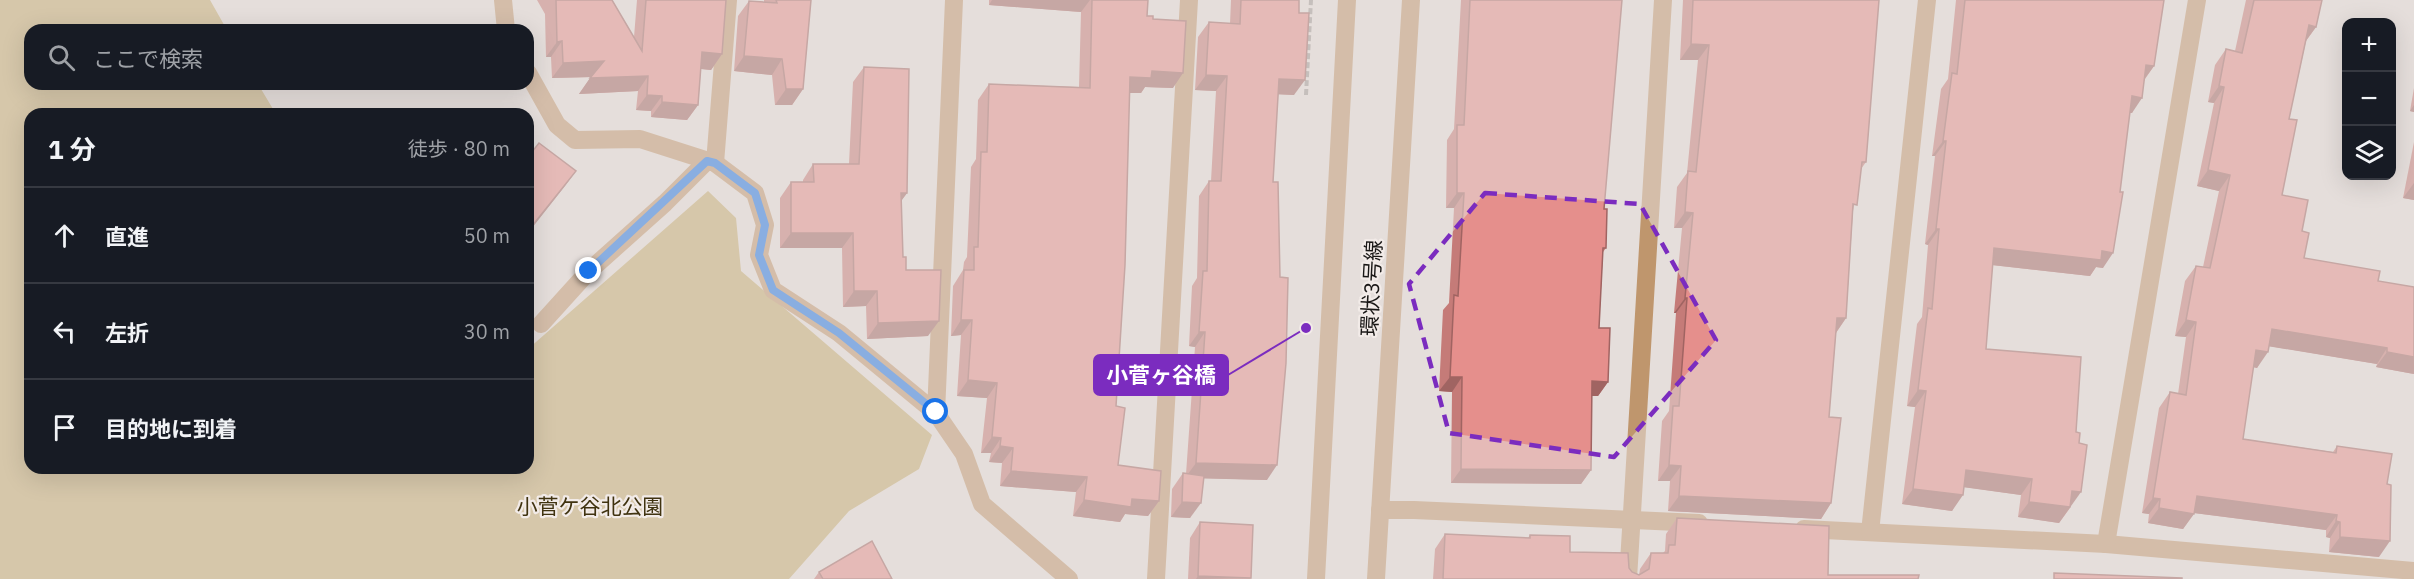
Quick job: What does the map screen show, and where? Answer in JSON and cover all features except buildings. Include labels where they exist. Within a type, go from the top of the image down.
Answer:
[{"type":"street","points":[[503,0],[505,24]]},
{"type":"street","points":[[541,324],[589,271],[711,162],[728,0]]},
{"type":"street","points":[[936,412],[954,0]]},
{"type":"street","points":[[1156,579],[1189,0]]},
{"type":"street","name":"環状3号線","points":[[1316,579],[1347,0]]},
{"type":"street","name":"環状3号線","points":[[1376,579],[1410,0]]},
{"type":"street","points":[[1628,579],[1663,0]]},
{"type":"street","points":[[1870,532],[1927,0]]},
{"type":"street","points":[[2106,544],[2197,0]]},
{"type":"street","points":[[534,84],[557,125],[576,140],[640,139],[711,162],[755,193],[765,225],[759,255],[773,290],[839,333],[936,412],[964,454],[982,504],[1069,579]]},
{"type":"street","points":[[1380,510],[1426,510],[1716,524]]},
{"type":"street","points":[[1787,528],[2106,544],[2414,571]]},
{"type":"highlighted area","points":[[1485,193],[1640,204],[1716,340],[1614,457],[1449,433],[1409,284]]},
{"type":"green space","name":"小菅ケ谷北公園","points":[[0,0],[210,0],[224,24],[24,24],[24,90],[262,90],[272,108],[24,108],[24,474],[534,474],[534,344],[708,191],[736,218],[741,271],[932,435],[919,469],[849,511],[789,579],[0,579]]},
{"type":"place","name":"小菅ヶ谷橋","points":[[1306,328]]},
{"type":"route","points":[[589,271],[665,203],[707,161],[715,163],[755,193],[765,225],[759,255],[773,290],[839,333],[936,412]]}]
